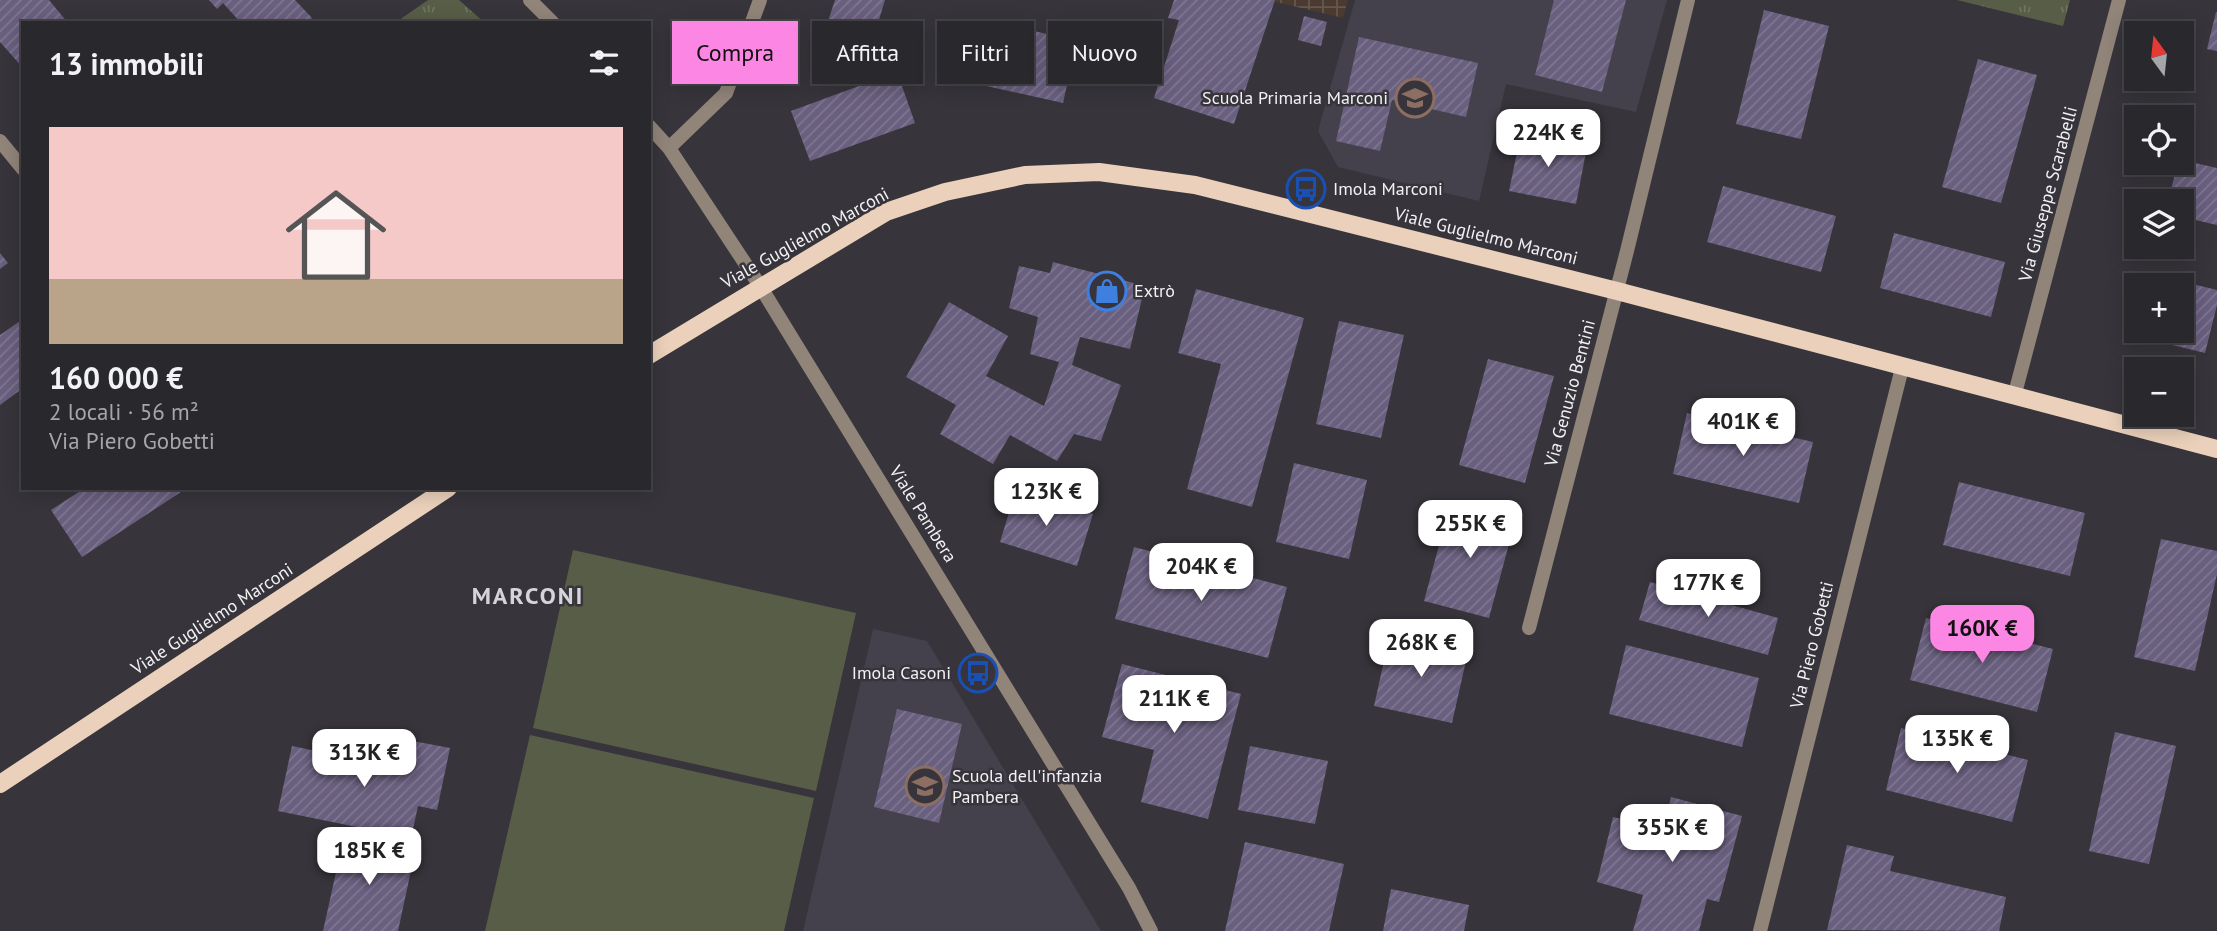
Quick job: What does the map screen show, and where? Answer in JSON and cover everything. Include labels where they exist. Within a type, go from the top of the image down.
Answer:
[{"type":"main road","name":"Viale Guglielmo Marconi","points":[[651,354],[886,212],[921,200],[1025,175],[1100,172],[1195,185],[1617,291],[2217,449]]},
{"type":"main road","name":"Viale Guglielmo Marconi","points":[[0,784],[445,490]]},
{"type":"street","points":[[530,0],[551,21]]},
{"type":"street","points":[[669,148],[726,93],[760,0]]},
{"type":"street","name":"Via Genuzio Bentini","points":[[1529,628],[1617,291],[1688,0]]},
{"type":"street","name":"Via Giuseppe Scarabelli","points":[[2014,397],[2119,0]]},
{"type":"street","name":"Viale Pambera","points":[[651,128],[669,148],[760,286],[1095,831],[1151,931]]},
{"type":"street","points":[[0,141],[21,167]]},
{"type":"street","name":"Via Piero Gobetti","points":[[1759,931],[1902,368]]},
{"type":"shaded area","points":[[1268,0],[1348,0],[1343,18]]},
{"type":"shaded area","name":"Scuola Primaria Marconi","points":[[1355,0],[1667,0],[1636,112],[1506,84],[1479,201],[1338,167],[1318,131]]},
{"type":"shaded area","name":"Scuola dell'infanzia Pambera","points":[[873,629],[927,641],[1101,931],[803,931]]},
{"type":"green space","points":[[428,0],[459,0],[483,21],[398,21]]},
{"type":"green space","points":[[1957,0],[2070,0],[2063,26]]},
{"type":"green space","points":[[573,550],[856,613],[816,791],[533,728]]},
{"type":"green space","points":[[530,735],[814,798],[784,931],[485,931]]},
{"type":"building","points":[[0,0],[49,0],[66,21],[21,21],[21,66],[0,42]]},
{"type":"building","points":[[209,0],[295,0],[312,18],[309,21],[239,21],[223,3],[217,9]]},
{"type":"building","points":[[835,0],[885,0],[879,21],[828,21]]},
{"type":"building","points":[[1174,0],[1275,0],[1234,124],[1154,98],[1158,84],[1162,84],[1162,73],[1179,20],[1168,18]]},
{"type":"building","points":[[1554,0],[1626,0],[1602,92],[1535,75]]},
{"type":"building","points":[[1764,10],[1829,26],[1801,139],[1736,124]]},
{"type":"building","points":[[2217,12],[2217,51],[2207,49]]},
{"type":"building","points":[[1304,16],[1327,22],[1321,46],[1298,40]]},
{"type":"building","points":[[1034,31],[1048,34],[1048,84],[1067,84],[1063,103],[977,84],[1034,84]]},
{"type":"building","points":[[1359,37],[1478,63],[1466,117],[1392,100],[1380,151],[1336,141]]},
{"type":"building","points":[[1978,59],[2037,75],[2001,203],[1942,187]]},
{"type":"building","points":[[864,84],[901,84],[915,123],[810,161],[791,111]]},
{"type":"building","points":[[1521,133],[1587,147],[1576,204],[1509,191]]},
{"type":"building","points":[[2194,163],[2217,168],[2217,225],[2194,220],[2194,189],[2171,189],[2175,175],[2194,175]]},
{"type":"building","points":[[1723,186],[1836,216],[1821,272],[1707,242]]},
{"type":"building","points":[[1894,233],[2005,262],[1991,317],[1880,288]]},
{"type":"building","points":[[0,253],[8,263],[0,269]]},
{"type":"building","points":[[1053,262],[1145,286],[1130,349],[1080,337],[1072,365],[1121,385],[1101,441],[1074,434],[1057,461],[1010,435],[993,464],[940,434],[956,405],[906,377],[949,302],[1008,336],[986,376],[1044,406],[1059,362],[1030,354],[1038,317],[1009,308],[1019,266],[1050,273]]},
{"type":"building","points":[[2194,284],[2217,290],[2217,305],[2205,353],[2164,343],[2194,343]]},
{"type":"building","points":[[1196,289],[1304,318],[1252,507],[1187,489],[1221,364],[1178,353]]},
{"type":"building","points":[[21,320],[21,389],[0,405],[0,335]]},
{"type":"building","points":[[1339,321],[1404,335],[1381,438],[1316,424]]},
{"type":"building","points":[[1488,359],[1554,376],[1525,483],[1459,465]]},
{"type":"building","points":[[1687,413],[1813,442],[1799,503],[1673,474]]},
{"type":"building","points":[[1294,463],[1367,480],[1349,559],[1276,542]]},
{"type":"building","points":[[1959,482],[2085,513],[2070,576],[1943,545]]},
{"type":"building","points":[[82,490],[184,490],[82,557],[51,510]]},
{"type":"building","points":[[1016,490],[1093,514],[1077,566],[1000,542]]},
{"type":"building","points":[[1451,501],[1516,518],[1489,618],[1424,601]]},
{"type":"building","points":[[2161,539],[2217,551],[2217,574],[2195,671],[2134,657]]},
{"type":"building","points":[[1134,547],[1287,587],[1268,658],[1115,619]]},
{"type":"building","points":[[1650,582],[1778,618],[1768,655],[1639,620]]},
{"type":"building","points":[[1926,618],[2053,649],[2037,712],[1910,680]]},
{"type":"building","points":[[1390,634],[1468,652],[1452,723],[1374,706]]},
{"type":"building","points":[[1626,645],[1759,678],[1742,747],[1609,714]]},
{"type":"building","points":[[1122,664],[1241,694],[1208,819],[1141,802],[1154,750],[1102,737]]},
{"type":"building","points":[[897,709],[962,724],[939,823],[874,807]]},
{"type":"building","points":[[1901,728],[2028,760],[2012,822],[1886,790]]},
{"type":"building","points":[[2115,732],[2176,746],[2149,864],[2089,851]]},
{"type":"building","points":[[413,741],[450,748],[437,810],[418,806],[411,838],[278,811],[292,746],[407,770]]},
{"type":"building","points":[[1250,746],[1328,761],[1315,824],[1238,810]]},
{"type":"building","points":[[1671,797],[1742,816],[1719,902],[1707,899],[1699,931],[1633,931],[1643,895],[1597,882],[1613,817],[1663,829]]},
{"type":"building","points":[[344,836],[415,852],[398,931],[323,931]]},
{"type":"building","points":[[1245,842],[1344,864],[1329,931],[1225,931]]},
{"type":"building","points":[[1847,845],[1894,856],[1890,871],[2006,897],[1999,931],[1827,930]]},
{"type":"building","points":[[1391,889],[1469,905],[1464,931],[1383,931]]},
{"type":"place","name":"Scuola Primaria Marconi","points":[[1415,98]]},
{"type":"place","name":"Imola Marconi","points":[[1306,189]]},
{"type":"place","name":"Extrò","points":[[1107,291]]},
{"type":"place","name":"Imola Casoni","points":[[978,673]]},
{"type":"place","name":"Scuola dell'infanzia Pambera","points":[[925,786]]},
{"type":"district","name":"MARCONI","points":[[528,596]]}]
